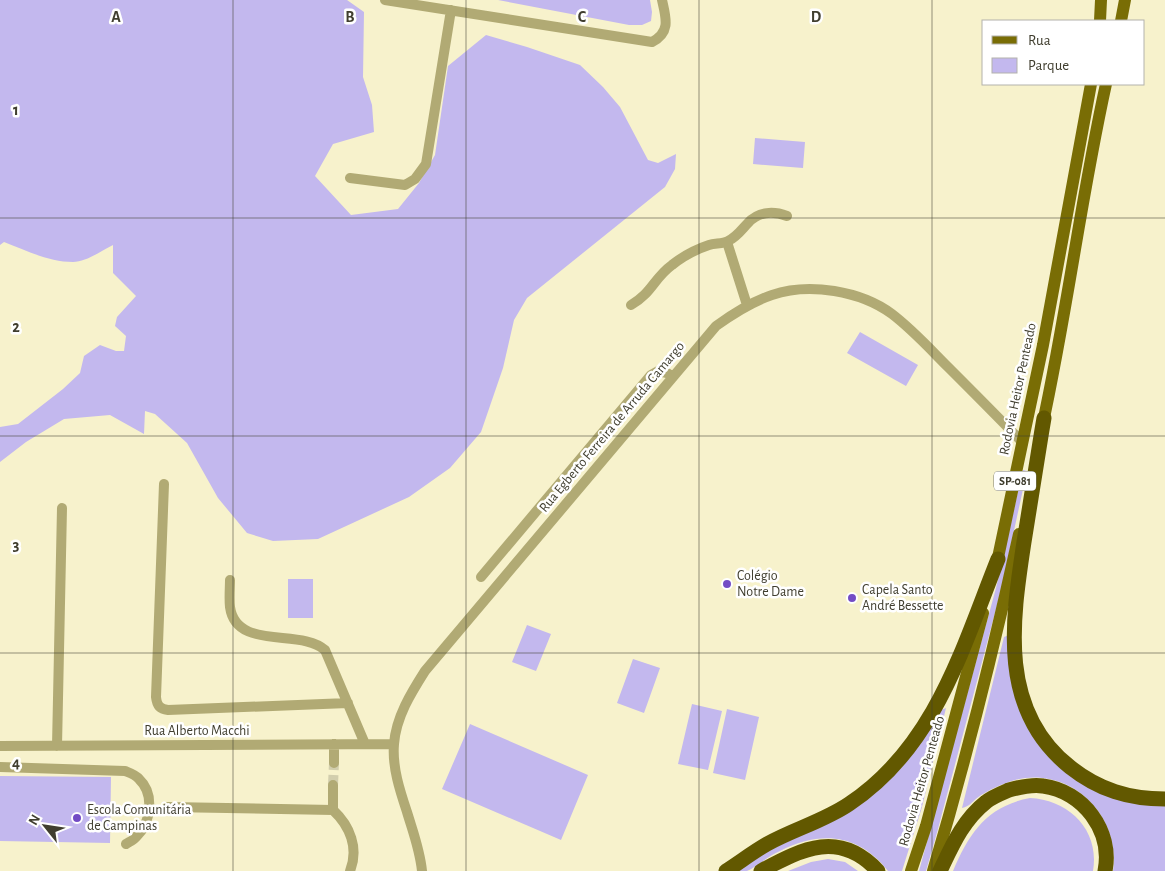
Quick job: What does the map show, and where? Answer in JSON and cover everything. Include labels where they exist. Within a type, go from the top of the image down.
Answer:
[{"type":"highway","points":[[1044,418],[1015,604],[1014,655],[1022,698],[1034,724],[1051,748],[1065,763],[1082,776],[1098,786],[1135,798],[1165,799]]},
{"type":"highway","points":[[726,871],[767,844],[848,805],[866,792],[896,764],[935,711],[955,668],[998,559]]},
{"type":"highway","points":[[940,871],[962,829],[972,815],[987,801],[1021,787],[1041,785],[1056,788],[1069,794],[1092,814],[1101,830],[1106,849],[1105,871]]},
{"type":"highway","points":[[761,871],[790,855],[824,846],[841,847],[859,854],[878,871]]},
{"type":"main road","points":[[1100,20],[1101,0]]},
{"type":"main road","points":[[1121,20],[1125,0]]},
{"type":"main road","name":"Rodovia Heitor Penteado","points":[[911,871],[926,826],[998,559],[1043,345],[1091,85]]},
{"type":"main road","name":"SP-081","points":[[933,871],[952,808],[998,631],[1058,348],[1095,132],[1106,85]]},
{"type":"street","points":[[385,0],[652,42],[660,38],[665,30],[665,14],[662,0]]},
{"type":"street","points":[[350,178],[405,185],[415,179],[426,164],[452,10]]},
{"type":"street","points":[[631,305],[648,293],[663,272],[674,263],[710,245],[727,242],[741,231],[749,221],[758,216],[768,212],[787,216]]},
{"type":"street","points":[[727,242],[747,305]]},
{"type":"street","name":"Rua Egberto Ferreira de Arruda Camargo","points":[[422,871],[420,854],[396,771],[394,744],[398,723],[408,698],[425,671],[716,326],[747,305],[773,294],[794,290],[813,289],[842,293],[868,301],[891,314],[912,331],[1023,443]]},
{"type":"street","points":[[482,577],[651,375],[658,371],[667,372],[673,377]]},
{"type":"street","points":[[164,484],[157,704],[162,709],[168,710],[348,703]]},
{"type":"street","points":[[57,746],[62,508]]},
{"type":"street","points":[[230,580],[230,606],[232,614],[241,627],[255,634],[308,641],[320,646],[328,656],[365,744]]},
{"type":"street","points":[[334,744],[334,763]]},
{"type":"street","name":"Rua Alberto Macchi","points":[[0,746],[394,744]]},
{"type":"street","points":[[0,767],[125,771],[139,778],[149,797],[149,812],[137,837],[126,844]]},
{"type":"street","points":[[333,785],[333,810]]},
{"type":"street","points":[[168,807],[333,810],[343,819],[350,832],[354,848],[353,863],[350,871]]},
{"type":"green space","points":[[0,0],[347,0],[364,12],[363,77],[372,105],[374,132],[333,144],[315,176],[351,215],[398,209],[419,183],[435,155],[448,66],[486,35],[580,65],[620,107],[648,160],[658,163],[676,154],[675,169],[665,187],[527,298],[514,320],[503,368],[481,432],[450,468],[409,497],[318,539],[273,541],[247,533],[218,498],[187,443],[155,414],[145,411],[144,434],[110,415],[64,419],[26,442],[0,462],[0,427],[18,424],[63,389],[80,373],[84,356],[100,345],[116,351],[124,351],[126,336],[115,326],[117,317],[136,296],[113,273],[113,245],[88,258],[73,262],[46,258],[4,242],[0,245]]},
{"type":"green space","points":[[498,0],[650,0],[652,12],[651,21],[642,25],[629,25]]},
{"type":"green space","points":[[755,138],[805,142],[803,168],[753,164]]},
{"type":"green space","points":[[860,332],[918,365],[906,386],[847,353]]},
{"type":"green space","points":[[1023,470],[1027,471],[1001,590],[926,871],[919,871],[996,588]]},
{"type":"green space","points":[[288,579],[313,579],[313,618],[288,618]]},
{"type":"green space","points":[[527,625],[551,634],[536,671],[512,662]]},
{"type":"green space","points":[[1009,635],[1009,658],[1062,767],[1165,805],[1165,871],[1113,871],[1113,851],[1109,832],[1100,814],[1088,800],[1073,788],[1055,781],[1036,778],[1015,780],[990,790],[962,808],[1004,637]]},
{"type":"green space","points":[[633,659],[660,668],[644,713],[617,703]]},
{"type":"green space","points":[[692,704],[722,711],[708,770],[678,764]]},
{"type":"green space","points":[[946,708],[922,807],[902,871],[888,871],[865,849],[852,843],[839,839],[825,838],[795,844],[747,871],[735,871],[756,857],[841,816],[941,710]]},
{"type":"green space","points":[[727,709],[759,717],[745,780],[713,773]]},
{"type":"green space","points":[[470,724],[588,775],[561,840],[442,789]]},
{"type":"green space","points":[[0,776],[111,777],[110,843],[0,841]]},
{"type":"green space","points":[[1030,798],[1057,804],[1079,820],[1092,843],[1094,856],[1093,871],[953,871],[973,833],[981,823],[1002,807]]},
{"type":"green space","points":[[828,859],[845,862],[858,871],[788,871],[811,862]]},
{"type":"tunnel","points":[[333,785],[334,763]]},
{"type":"place","name":"Colégio Notre Dame","points":[[727,584]]},
{"type":"place","name":"Capela Santo André Bessette","points":[[852,598]]},
{"type":"place","name":"Escola Comunitária de Campinas","points":[[77,818]]}]
